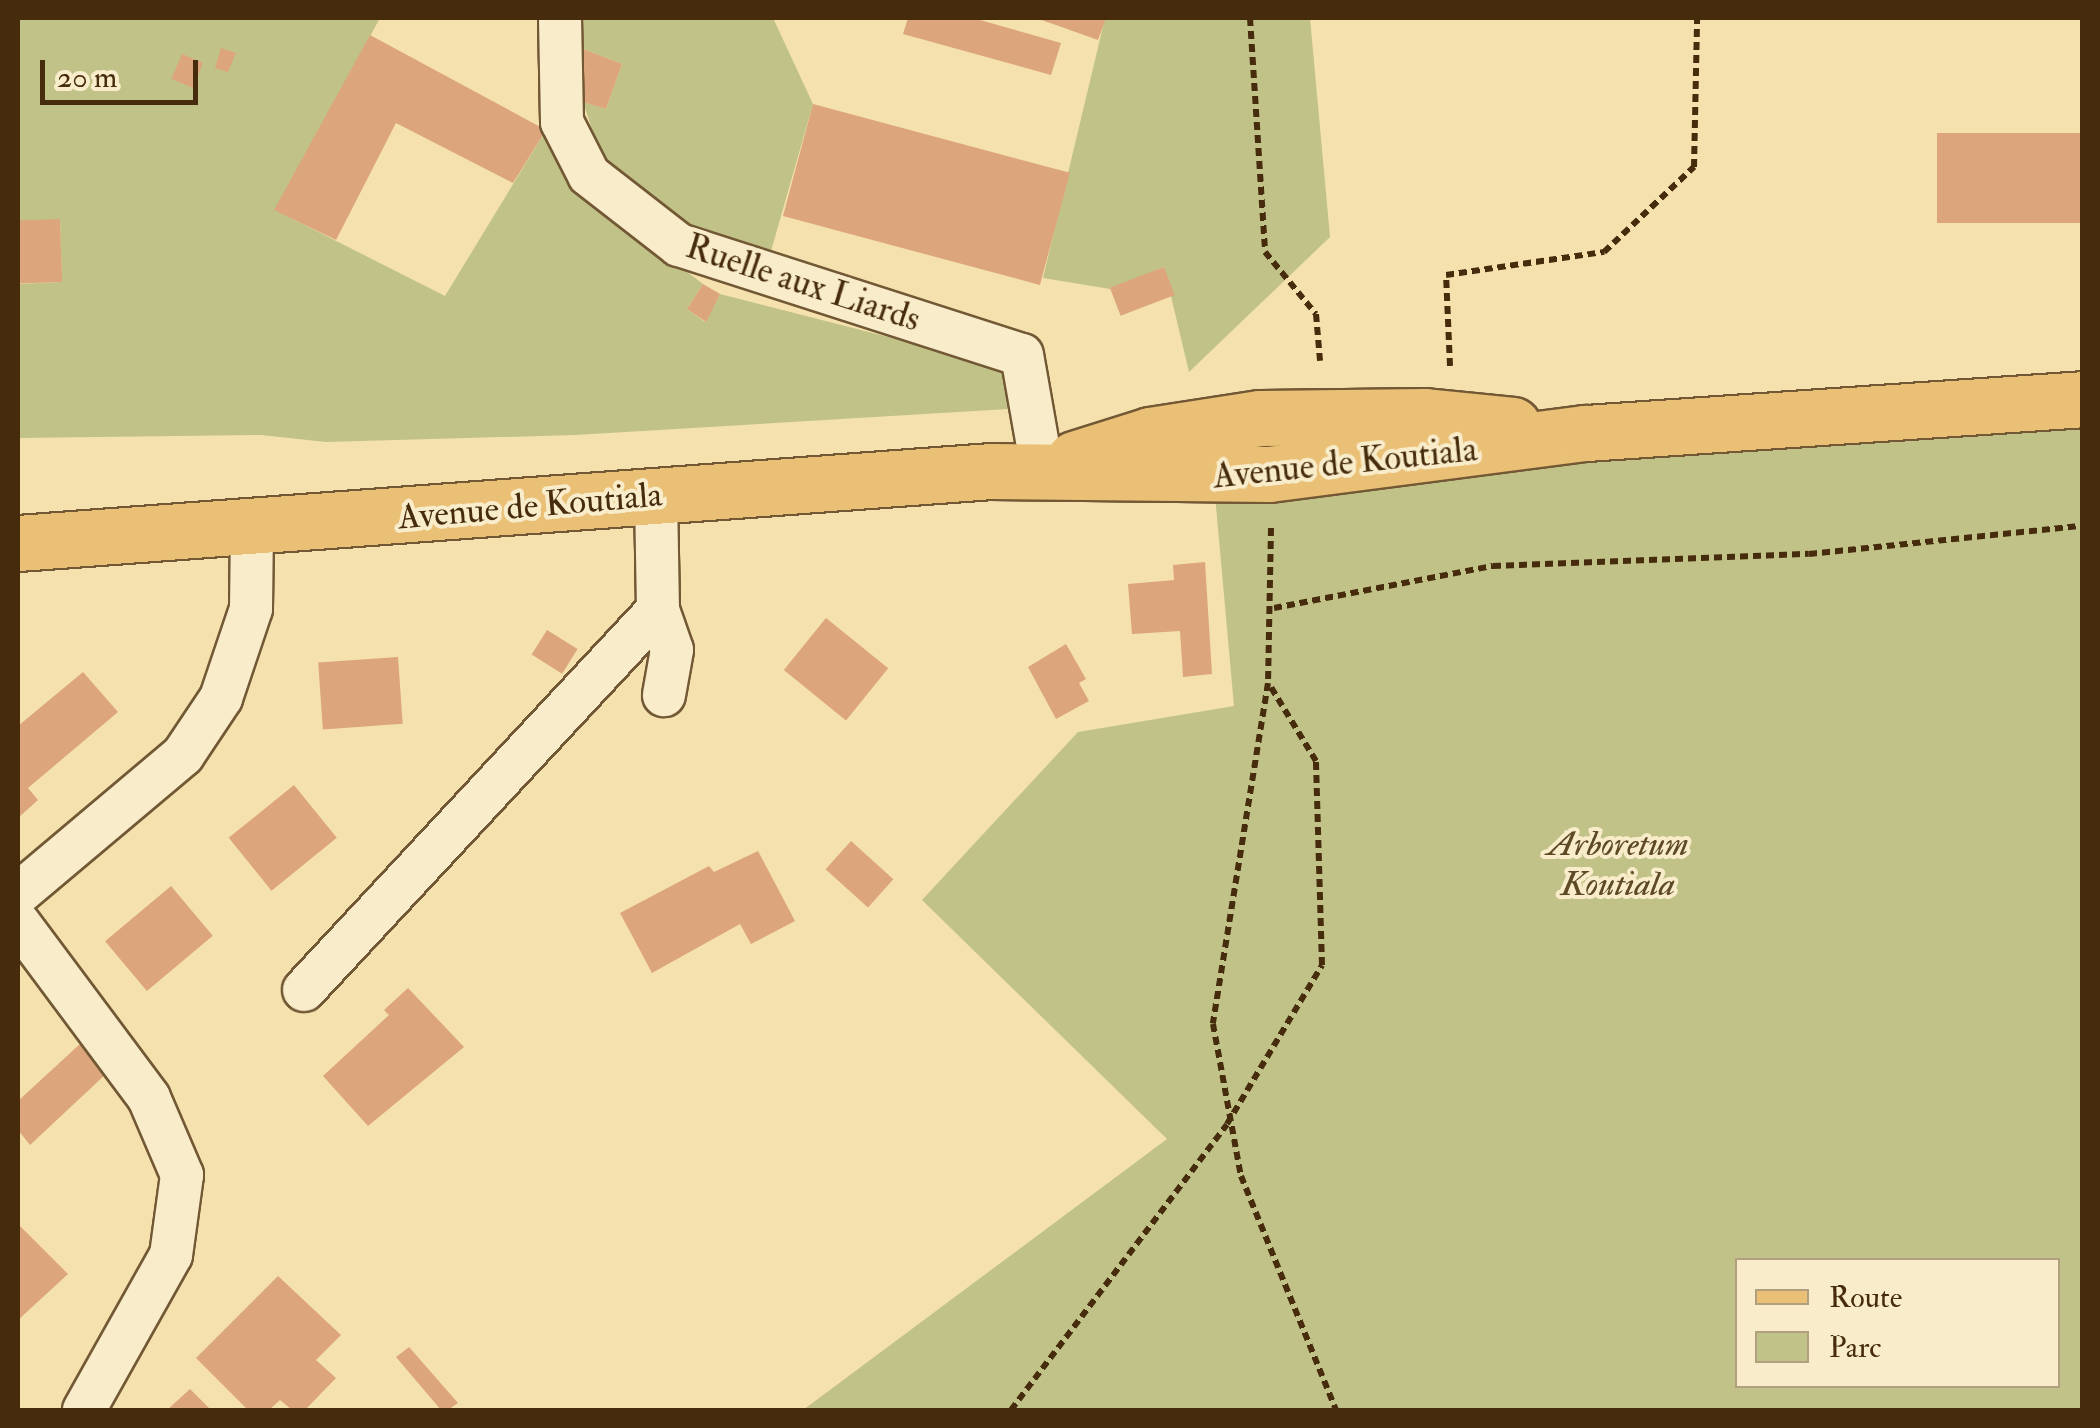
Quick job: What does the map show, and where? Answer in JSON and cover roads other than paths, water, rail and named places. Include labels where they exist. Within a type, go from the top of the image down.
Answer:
[{"type":"main road","name":"Avenue de Koutiala","points":[[18,544],[1042,468],[1192,478],[1268,474],[1586,433],[2082,399]]},
{"type":"main road","name":"Avenue de Koutiala","points":[[1042,468],[1150,435],[1260,418],[1457,420],[1586,433]]},
{"type":"street","name":"Ruelle aux Liards","points":[[560,18],[562,122],[589,175],[679,245],[1022,355],[1042,468]]},
{"type":"street","points":[[656,496],[658,610],[672,650],[664,696]]},
{"type":"street","points":[[18,894],[183,755],[221,698],[251,609],[252,528]]},
{"type":"street","points":[[304,990],[658,610]]},
{"type":"street","points":[[18,922],[149,1098],[182,1175],[172,1255],[84,1410]]},
{"type":"park label","name":"Arboretum Koutiala","points":[[1618,864]]}]
